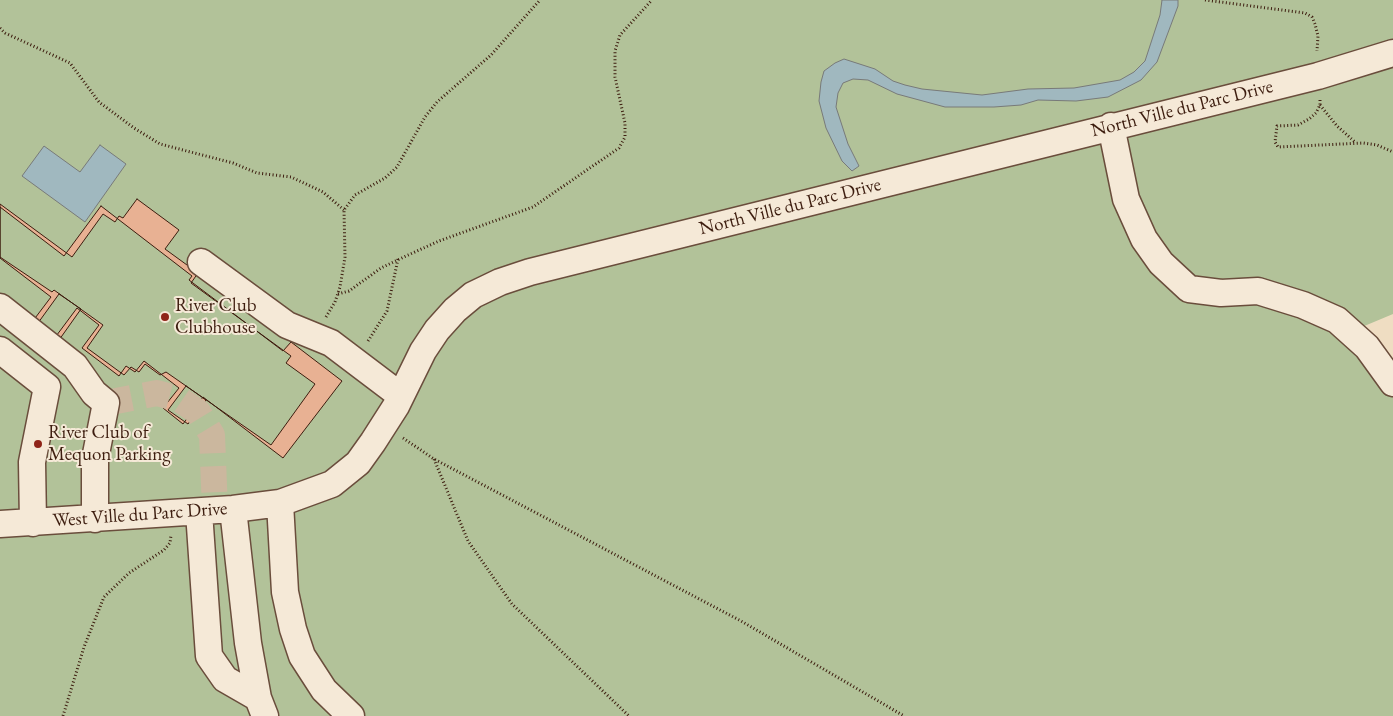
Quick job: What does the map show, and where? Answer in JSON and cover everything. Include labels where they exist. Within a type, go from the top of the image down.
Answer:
[{"type":"street","name":"North Ville du Parc Drive","points":[[280,502],[332,484],[358,463],[385,424],[423,351],[437,330],[455,310],[473,296],[500,282],[540,270],[1110,126],[1318,76],[1393,53]]},
{"type":"street","points":[[1110,126],[1126,199],[1144,239],[1168,270],[1189,289],[1221,293],[1258,291],[1303,305],[1337,320],[1367,347],[1393,383]]},
{"type":"street","points":[[201,262],[287,325],[331,343],[401,396]]},
{"type":"street","points":[[0,308],[75,366],[94,393],[106,403],[96,459],[95,519]]},
{"type":"street","points":[[0,350],[47,387],[32,462],[33,522]]},
{"type":"street","points":[[280,502],[285,592],[293,629],[302,656],[324,690],[351,716]]},
{"type":"street","name":"West Ville du Parc Drive","points":[[0,524],[199,512],[280,502]]},
{"type":"street","points":[[233,509],[248,643],[261,707]]},
{"type":"street","points":[[199,512],[209,656],[225,679],[261,707]]},
{"type":"path","points":[[324,320],[338,294],[345,257],[344,210],[355,195],[385,178],[397,167],[425,117],[438,102],[491,56],[540,0]]},
{"type":"path","points":[[338,294],[349,291],[381,268],[439,241],[533,208],[619,148],[625,137],[626,123],[615,77],[615,51],[620,35],[652,0]]},
{"type":"path","points":[[0,28],[5,33],[70,63],[99,102],[134,128],[160,144],[233,163],[257,173],[291,177],[323,192],[344,210]]},
{"type":"path","points":[[1320,105],[1337,126],[1355,143]]},
{"type":"path","points":[[355,361],[387,311],[399,259]]},
{"type":"path","points":[[385,424],[434,459],[668,581],[904,716]]},
{"type":"path","points":[[434,459],[468,541],[512,604],[629,716]]},
{"type":"path","points":[[63,716],[84,647],[104,597],[129,573],[156,556],[170,543],[171,514]]},
{"type":"green space","points":[[0,0],[1393,0],[1393,314],[1350,332],[1393,383],[1393,716],[0,716]]},
{"type":"water","points":[[1162,0],[1178,0],[1178,6],[1157,62],[1141,80],[1108,97],[1076,101],[1038,100],[1021,105],[994,107],[945,107],[897,94],[868,80],[853,79],[843,83],[838,93],[836,107],[848,144],[859,166],[852,171],[842,161],[826,128],[819,101],[821,82],[824,71],[844,59],[875,69],[893,81],[905,85],[922,89],[982,95],[1028,89],[1074,88],[1120,80],[1134,72],[1145,61],[1160,15]]},
{"type":"water","points":[[100,145],[126,164],[85,222],[22,176],[44,146],[80,172]]},
{"type":"building","name":"River Club Clubhouse","points":[[137,199],[179,230],[165,249],[198,273],[191,283],[291,356],[286,363],[315,384],[271,445],[166,372],[160,375],[145,364],[139,372],[131,367],[124,375],[87,348],[103,325],[54,290],[52,292],[0,257],[0,204],[72,257],[103,214],[115,222],[119,216],[123,218]]},
{"type":"building","name":"River Club Clubhouse","points":[[101,206],[192,276],[189,280],[283,351],[291,342],[342,381],[283,458],[203,397],[183,424],[163,408],[179,388],[144,361],[135,372],[126,366],[119,376],[82,348],[99,325],[77,308],[42,355],[20,338],[51,297],[0,258],[0,207],[64,256]]},
{"type":"building","points":[[59,294],[81,309],[47,357],[25,341]]},
{"type":"building","points":[[186,386],[206,400],[188,424],[168,410]]},
{"type":"tunnel","points":[[106,403],[157,393],[179,399],[198,412],[212,435],[215,510]]},
{"type":"place","name":"River Club Clubhouse","points":[[165,317]]},
{"type":"place","name":"River Club of Mequon Parking","points":[[38,444]]}]
